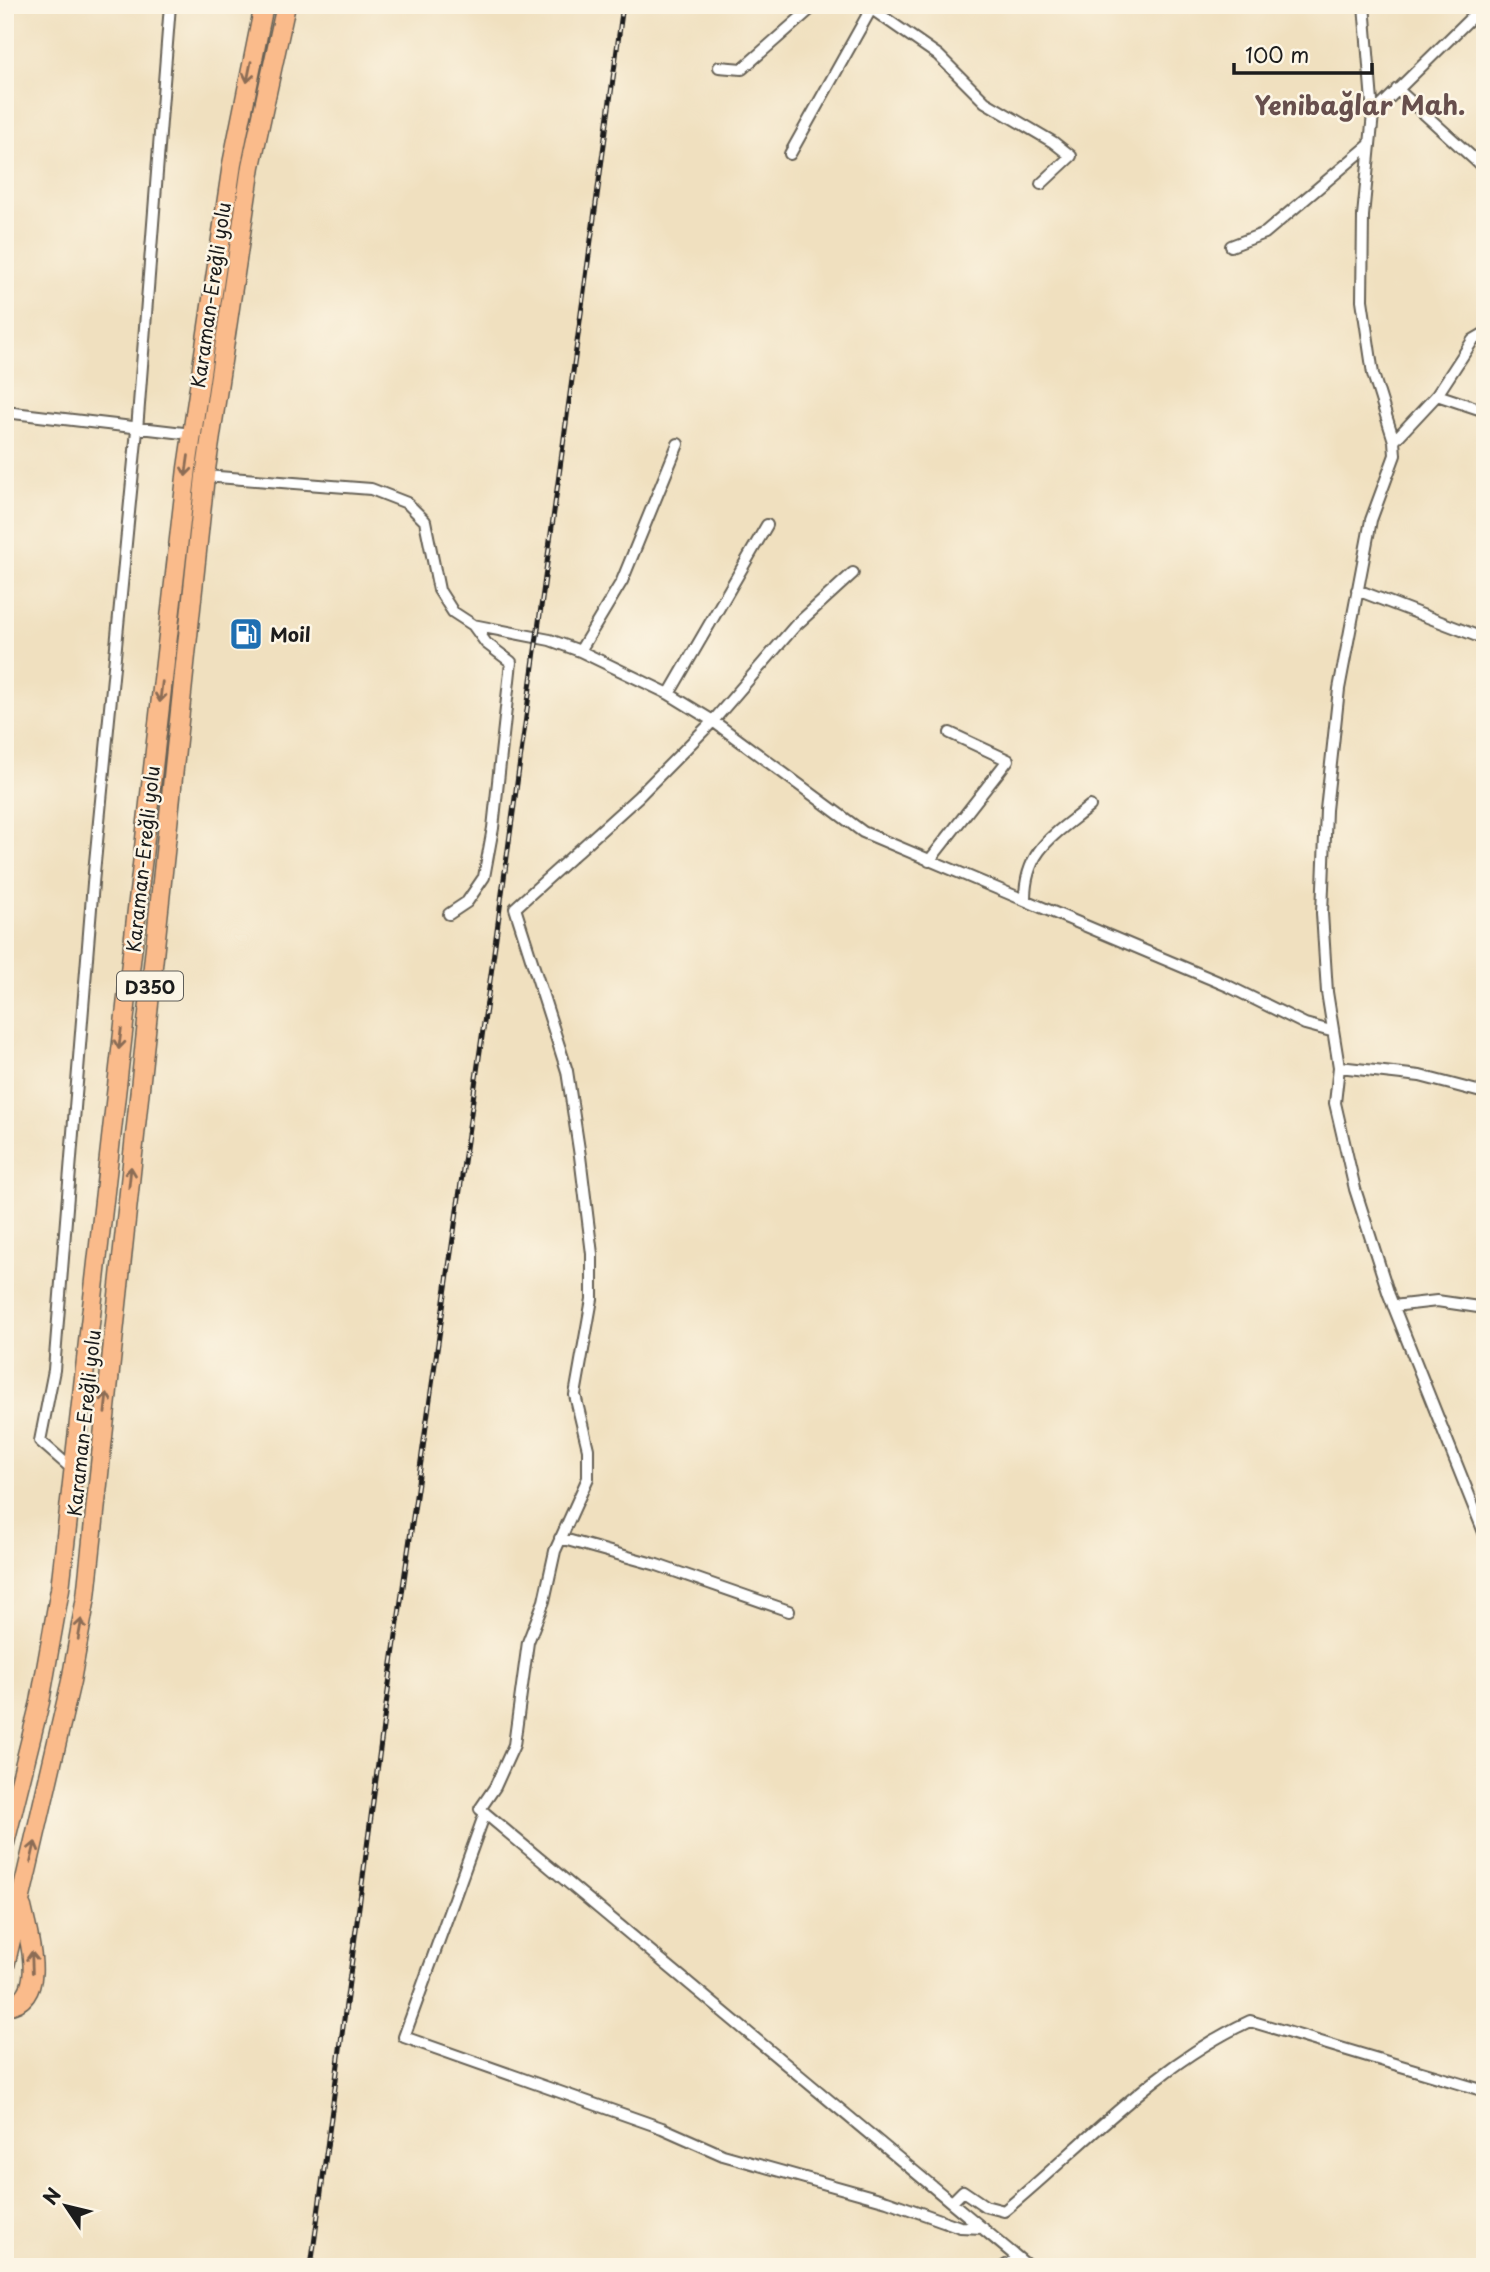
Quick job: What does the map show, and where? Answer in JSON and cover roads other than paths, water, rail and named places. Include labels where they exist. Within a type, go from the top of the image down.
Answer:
[{"type":"highway","name":"Karaman-Ereğli yolu","points":[[5,1843],[40,1702],[60,1589],[71,1468],[191,433],[234,153],[264,5]]},
{"type":"highway","name":"Karaman-Ereğli yolu","points":[[5,1966],[71,1681],[86,1597],[205,476],[251,166],[286,5]]},
{"type":"highway","points":[[5,2006],[16,2005],[25,1997],[31,1984],[31,1946],[21,1904]]},
{"type":"street","points":[[71,1468],[40,1441],[54,1370],[90,910],[136,430],[170,5]]},
{"type":"street","points":[[719,67],[742,69],[815,5]]},
{"type":"street","points":[[1364,5],[1373,114],[1363,216],[1366,340],[1373,374],[1394,441],[1395,455],[1371,520],[1357,590],[1339,689],[1326,810],[1322,913],[1331,1031],[1339,1067],[1335,1103],[1352,1177],[1393,1306],[1485,1535]]},
{"type":"street","points":[[1373,114],[1484,5]]},
{"type":"street","points":[[790,155],[868,7],[938,55],[985,103],[1053,142],[1071,156],[1041,184]]},
{"type":"street","points":[[1397,89],[1485,169]]},
{"type":"street","points":[[1231,246],[1265,233],[1368,146]]},
{"type":"street","points":[[1394,441],[1437,396],[1473,340],[1485,333]]},
{"type":"street","points":[[1437,396],[1485,411]]},
{"type":"street","points":[[5,412],[136,430],[191,433]]},
{"type":"street","points":[[580,651],[622,581],[678,444]]},
{"type":"street","points":[[205,476],[372,489],[407,503],[425,522],[439,590],[453,612],[473,625],[486,643],[511,662],[493,828],[484,877],[467,902],[449,914]]},
{"type":"street","points":[[669,694],[767,525]]},
{"type":"street","points":[[853,573],[795,626],[713,721],[586,847],[515,908],[567,1071],[592,1254],[592,1299],[575,1395],[588,1449],[587,1478],[561,1538],[544,1601],[528,1642],[514,1745],[482,1811],[404,2038],[662,2128],[723,2155],[887,2201],[960,2227],[983,2228]]},
{"type":"street","points":[[1357,590],[1485,639]]},
{"type":"street","points":[[473,625],[550,640],[580,651],[669,694],[713,721],[863,832],[1228,986],[1305,1024],[1331,1031]]},
{"type":"street","points":[[929,861],[1008,760],[950,733]]},
{"type":"street","points":[[1025,899],[1025,877],[1031,860],[1090,806]]},
{"type":"street","points":[[1339,1067],[1420,1076],[1485,1093]]},
{"type":"street","points":[[1393,1306],[1437,1301],[1485,1308]]},
{"type":"street","points":[[561,1538],[657,1565],[789,1611]]},
{"type":"street","points":[[482,1811],[1029,2267]]},
{"type":"street","points":[[952,2202],[964,2191],[985,2206],[1004,2211],[1141,2092],[1224,2033],[1250,2021],[1485,2091]]},
{"type":"street","points":[[1003,2267],[1018,2258]]},
{"type":"railway","points":[[311,2267],[384,1719],[491,974],[623,5]]},
{"type":"place","name":"Moil","points":[[246,634]]},
{"type":"district","name":"Yenibağlar Mah.","points":[[1360,104]]}]
